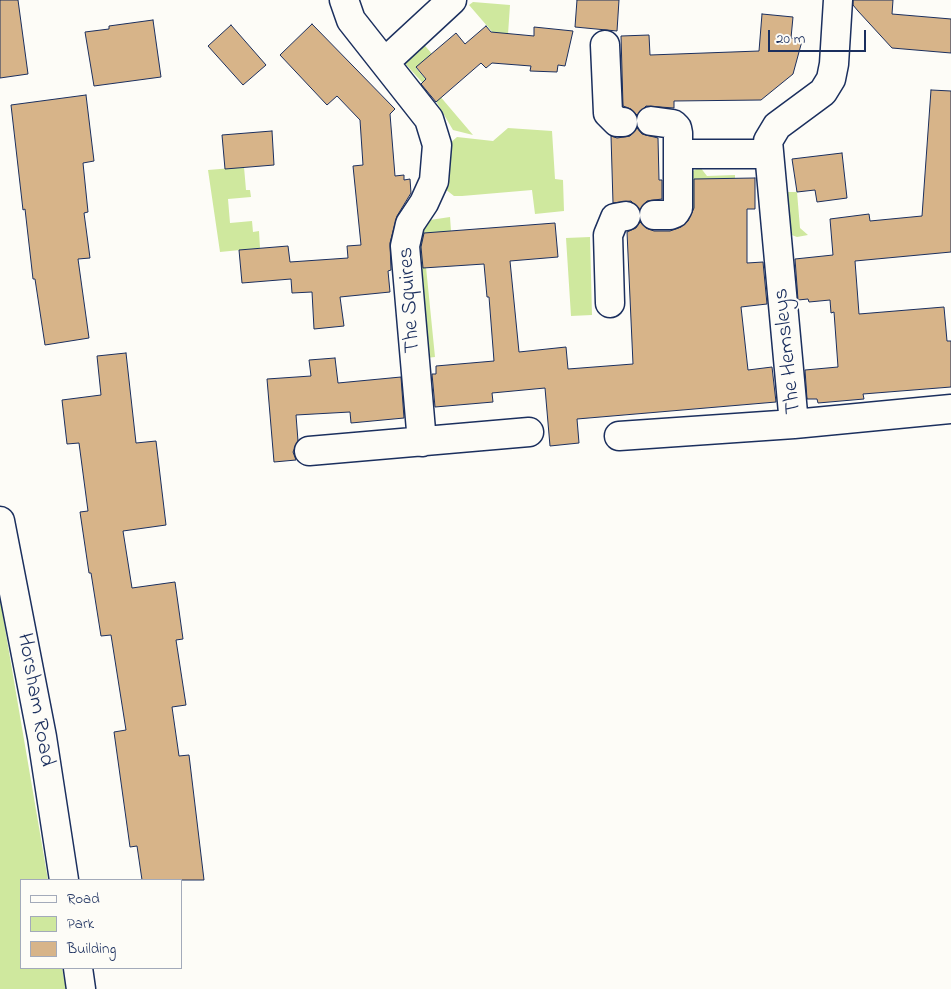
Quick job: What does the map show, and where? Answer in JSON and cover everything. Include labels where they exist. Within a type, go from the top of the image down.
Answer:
[{"type":"street","name":"The Squires","points":[[344,0],[351,20],[429,119],[437,145],[434,181],[424,203],[410,224],[405,246],[422,442]]},
{"type":"street","points":[[384,62],[452,0]]},
{"type":"street","name":"The Hemsleys","points":[[838,0],[834,64],[831,79],[823,92],[777,126],[768,141],[794,424],[951,409]]},
{"type":"street","points":[[605,45],[608,113],[617,122],[623,122]]},
{"type":"street","points":[[651,122],[673,124],[677,128],[679,153],[679,203],[675,214],[654,215]]},
{"type":"street","points":[[679,153],[768,154]]},
{"type":"street","points":[[610,303],[608,235],[615,218],[626,216]]},
{"type":"street","points":[[619,436],[794,424]]},
{"type":"street","points":[[309,451],[529,432]]},
{"type":"street","name":"Horsham Road","points":[[0,521],[42,737],[64,879]]},
{"type":"street","points":[[78,969],[81,989]]},
{"type":"green space","points":[[473,2],[510,5],[507,49],[469,5]]},
{"type":"green space","points":[[421,41],[432,54],[416,68],[473,135],[453,130],[430,91],[401,59]]},
{"type":"green space","points":[[508,128],[552,131],[555,179],[563,180],[564,211],[535,214],[532,190],[454,196],[445,189],[450,143],[457,137],[493,141]]},
{"type":"green space","points":[[244,167],[246,190],[250,190],[251,197],[228,199],[230,223],[252,221],[253,232],[259,231],[260,248],[220,252],[208,170]]},
{"type":"green space","points":[[700,167],[707,176],[735,175],[735,178],[692,229],[692,176],[693,171]]},
{"type":"green space","points":[[784,192],[797,192],[800,228],[808,235],[797,237],[789,234]]},
{"type":"green space","points":[[450,217],[451,231],[425,257],[435,357],[426,358],[418,261],[419,235],[430,220]]},
{"type":"green space","points":[[590,237],[592,315],[571,316],[566,238]]},
{"type":"green space","points":[[0,599],[48,879],[20,879],[20,969],[62,969],[66,989],[0,989]]},
{"type":"building","points":[[0,0],[18,0],[28,74],[0,78]]},
{"type":"building","points":[[577,0],[619,0],[617,31],[575,27]]},
{"type":"building","points":[[853,0],[893,0],[892,14],[951,19],[951,53],[892,48],[853,5]]},
{"type":"building","points":[[762,14],[793,17],[791,38],[802,41],[793,74],[761,100],[674,101],[674,108],[646,106],[637,115],[631,109],[623,106],[621,36],[649,35],[650,55],[759,51]]},
{"type":"building","points":[[153,20],[161,77],[94,86],[85,32],[109,29],[109,26]]},
{"type":"building","points":[[312,24],[395,109],[390,114],[395,176],[404,175],[404,180],[410,179],[411,193],[397,216],[390,243],[391,270],[388,271],[390,292],[340,297],[344,326],[314,329],[312,292],[292,293],[291,279],[242,283],[239,250],[288,246],[290,262],[348,258],[347,246],[361,245],[353,166],[363,165],[360,120],[337,96],[327,105],[280,55]]},
{"type":"building","points":[[231,25],[266,65],[243,85],[208,46]]},
{"type":"building","points":[[486,26],[491,32],[534,36],[534,27],[573,31],[565,66],[558,65],[557,72],[530,71],[531,66],[492,63],[486,68],[481,63],[436,102],[421,84],[426,79],[416,67],[456,33],[465,44]]},
{"type":"building","points":[[931,90],[951,91],[951,252],[855,261],[859,314],[944,307],[947,341],[951,341],[951,387],[863,394],[864,399],[818,403],[817,399],[807,399],[805,370],[838,367],[834,312],[831,313],[830,300],[809,302],[808,299],[798,300],[795,259],[833,255],[830,219],[869,214],[870,221],[922,216]]},
{"type":"building","points":[[86,95],[94,161],[83,163],[88,212],[84,213],[90,258],[78,259],[89,338],[45,345],[35,279],[33,279],[25,209],[23,210],[11,105]]},
{"type":"building","points":[[637,128],[642,134],[658,138],[659,180],[662,180],[662,199],[647,201],[640,210],[631,201],[613,203],[611,136],[617,138],[630,136]]},
{"type":"building","points":[[272,131],[274,165],[225,169],[222,135]]},
{"type":"building","points":[[842,153],[847,198],[817,202],[815,190],[797,192],[792,159]]},
{"type":"building","points":[[755,178],[755,209],[747,209],[747,263],[763,262],[767,304],[741,307],[748,370],[772,367],[776,402],[577,419],[579,443],[550,446],[545,388],[492,393],[493,402],[435,407],[432,374],[436,374],[436,366],[494,361],[489,297],[487,297],[484,264],[423,268],[421,247],[424,233],[555,223],[558,257],[510,261],[519,352],[566,347],[568,369],[633,364],[627,232],[636,228],[640,222],[646,228],[654,231],[670,231],[681,227],[688,221],[694,208],[694,179]]},
{"type":"building","points":[[126,353],[136,443],[156,441],[166,525],[123,531],[132,588],[175,582],[183,639],[176,640],[186,705],[172,707],[179,756],[189,755],[204,880],[142,879],[137,846],[130,847],[114,732],[126,730],[111,635],[101,636],[91,573],[89,573],[80,512],[88,511],[79,443],[67,444],[62,400],[101,395],[97,356]]},
{"type":"building","points":[[335,358],[338,383],[401,377],[404,418],[351,423],[350,412],[296,415],[298,441],[293,452],[296,460],[274,462],[267,379],[311,376],[309,360]]}]
